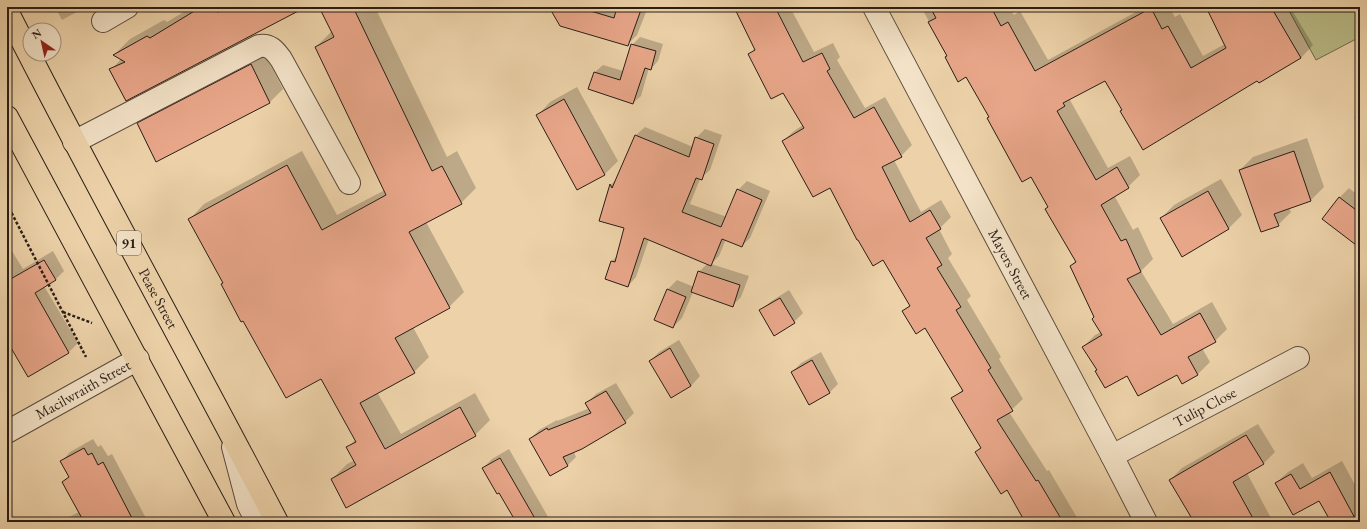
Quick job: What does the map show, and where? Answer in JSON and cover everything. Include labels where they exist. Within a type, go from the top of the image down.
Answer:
[{"type":"main road","name":"Pease Street","points":[[7,11],[74,142],[277,522]]},
{"type":"main road","points":[[7,117],[224,522]]},
{"type":"street","points":[[103,21],[127,7]]},
{"type":"street","name":"Mayers Street","points":[[874,7],[1146,522]]},
{"type":"street","points":[[74,142],[265,44],[271,47],[281,59],[349,183]]},
{"type":"street","name":"Tulip Close","points":[[1112,456],[1298,358]]},
{"type":"street","name":"Macilwraith Street","points":[[7,432],[138,359]]},
{"type":"street","points":[[227,427],[248,504],[257,522]]},
{"type":"path","points":[[7,204],[86,357]]},
{"type":"green space","points":[[1287,7],[1360,7],[1360,37],[1316,60]]},
{"type":"building","points":[[201,7],[206,7],[218,12],[228,7],[306,7],[126,101],[109,69],[125,62],[113,55],[147,36],[150,38]]},
{"type":"building","points":[[319,7],[353,7],[432,171],[442,166],[462,204],[409,232],[450,308],[395,338],[415,373],[360,403],[385,449],[460,407],[476,436],[346,508],[331,479],[356,465],[346,447],[356,442],[321,379],[286,398],[243,321],[241,322],[221,284],[223,283],[188,219],[287,165],[322,230],[386,195],[315,47],[334,37]]},
{"type":"building","points":[[549,7],[577,7],[614,18],[617,7],[642,7],[628,46],[560,26]]},
{"type":"building","points":[[734,7],[775,7],[803,62],[822,53],[830,69],[827,71],[854,118],[874,107],[902,157],[882,167],[910,222],[930,210],[941,229],[926,238],[942,265],[937,268],[961,307],[956,310],[991,368],[988,370],[1013,411],[997,420],[1036,481],[1038,480],[1063,522],[1025,522],[1007,490],[1001,494],[975,452],[981,448],[951,398],[963,391],[925,328],[916,334],[902,311],[910,306],[883,260],[873,266],[857,240],[830,188],[813,197],[782,141],[804,128],[783,93],[771,99],[748,54],[755,50]]},
{"type":"building","points":[[930,7],[991,7],[1001,26],[1008,22],[1035,71],[1151,8],[1162,29],[1168,26],[1191,68],[1226,48],[1206,7],[1271,7],[1301,58],[1259,83],[1257,81],[1143,150],[1120,111],[1122,110],[1105,81],[1063,103],[1065,106],[1057,111],[1096,180],[1117,167],[1129,188],[1101,205],[1121,241],[1126,239],[1141,272],[1127,279],[1161,335],[1200,313],[1216,342],[1188,357],[1198,375],[1182,384],[1177,375],[1138,396],[1127,376],[1105,388],[1095,371],[1097,370],[1082,347],[1102,335],[1092,319],[1094,317],[1070,266],[1076,262],[1045,209],[1048,207],[1031,177],[1022,182],[987,118],[989,117],[966,77],[958,82],[945,57],[947,56],[928,22],[936,18]]},
{"type":"building","points":[[631,44],[656,51],[651,70],[645,68],[633,104],[588,89],[594,72],[620,80]]},
{"type":"building","points":[[251,64],[270,103],[156,162],[137,123]]},
{"type":"building","points":[[564,99],[605,175],[577,190],[536,115]]},
{"type":"building","points":[[635,135],[689,157],[695,137],[714,144],[702,180],[696,178],[682,212],[721,227],[737,189],[762,200],[742,247],[722,239],[711,266],[644,238],[628,287],[605,279],[611,261],[615,262],[624,228],[599,221],[610,184],[612,188]]},
{"type":"building","points":[[1294,151],[1311,201],[1274,214],[1279,226],[1261,232],[1239,170]]},
{"type":"building","points":[[1208,191],[1229,229],[1182,257],[1160,218]]},
{"type":"building","points":[[1339,197],[1360,213],[1360,248],[1322,219]]},
{"type":"building","points":[[44,260],[56,280],[35,293],[69,353],[28,377],[7,341],[7,281]]},
{"type":"building","points":[[698,271],[740,285],[733,307],[691,292]]},
{"type":"building","points":[[667,289],[686,297],[673,328],[654,320]]},
{"type":"building","points":[[780,298],[795,323],[774,336],[759,310]]},
{"type":"building","points":[[670,348],[691,386],[671,398],[649,361]]},
{"type":"building","points":[[812,360],[830,393],[809,405],[791,372]]},
{"type":"building","points":[[606,391],[626,423],[582,449],[563,457],[568,466],[550,476],[529,439],[547,428],[548,430],[591,413],[585,403]]},
{"type":"building","points":[[1246,435],[1264,464],[1233,482],[1255,522],[1194,522],[1169,480]]},
{"type":"building","points":[[84,448],[88,455],[92,453],[98,465],[103,462],[134,522],[84,522],[62,482],[69,477],[60,461]]},
{"type":"building","points":[[500,458],[537,522],[516,522],[499,493],[497,494],[482,468]]},
{"type":"building","points":[[1330,472],[1357,522],[1331,522],[1319,501],[1293,515],[1275,483],[1291,474],[1300,489]]}]
